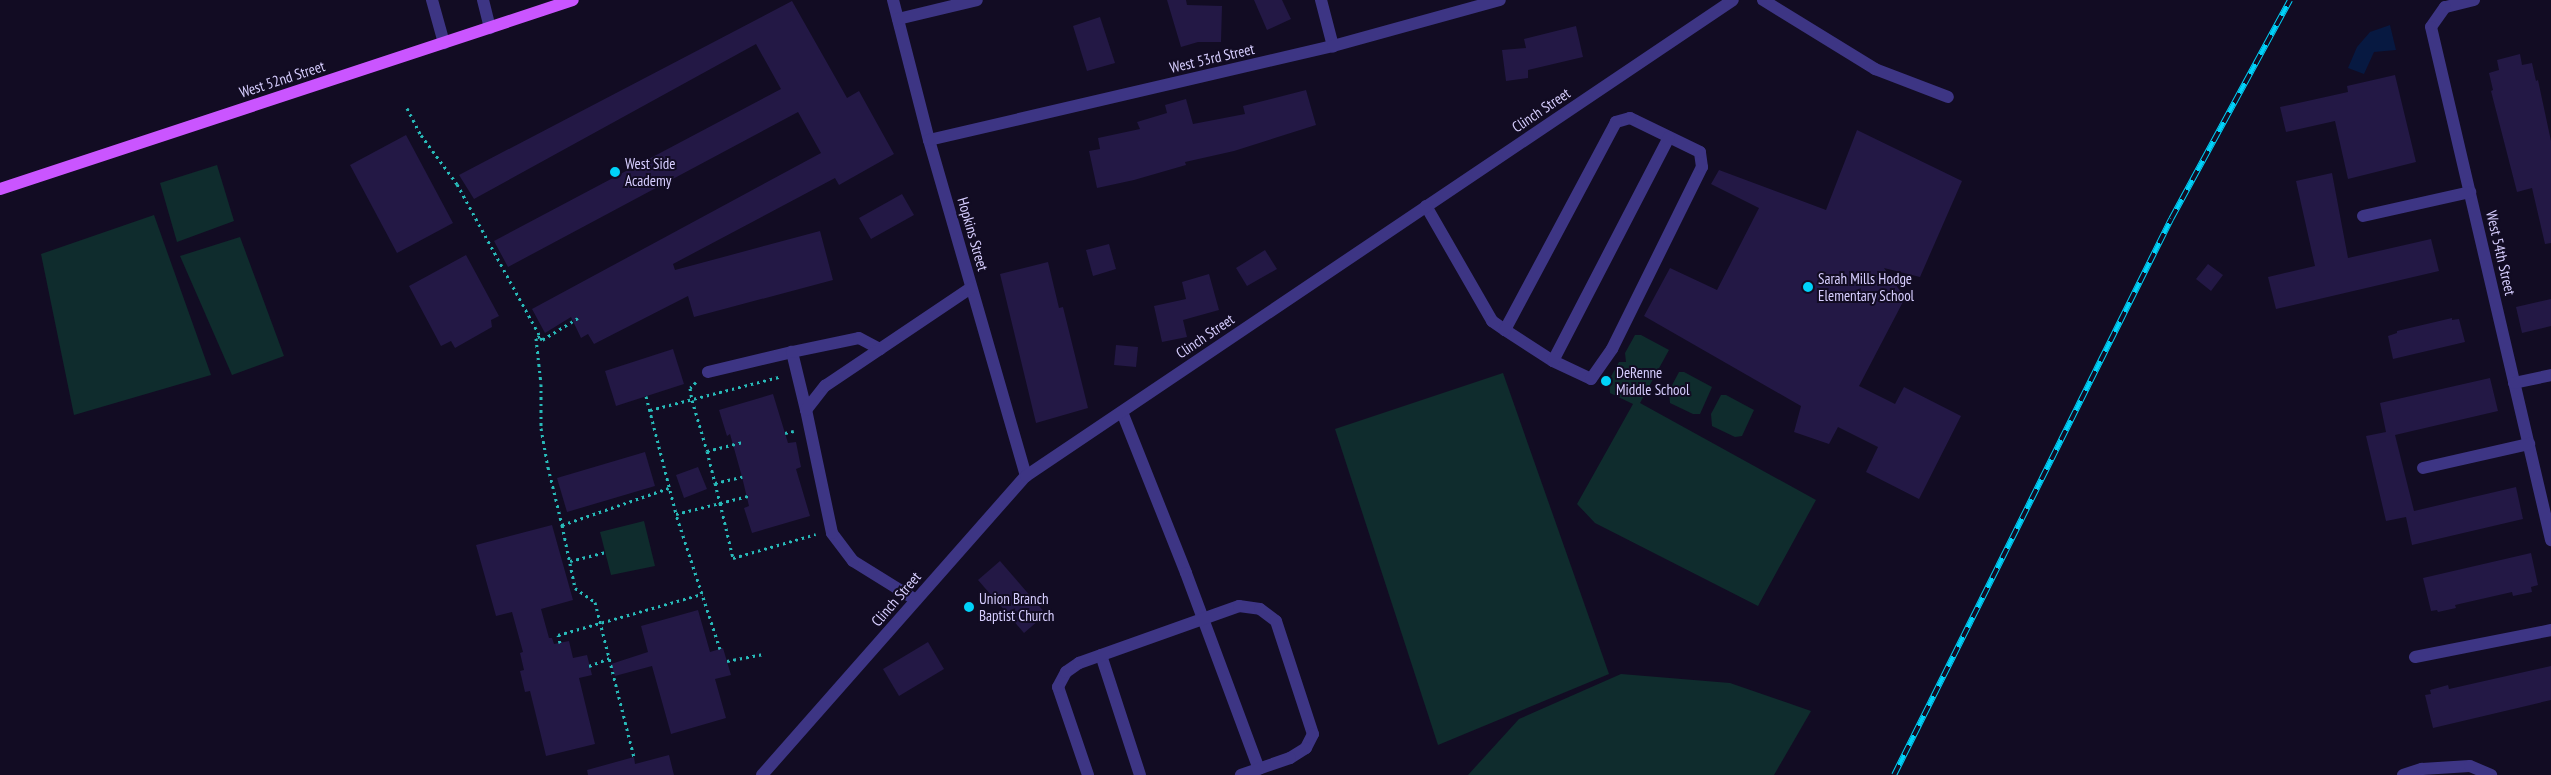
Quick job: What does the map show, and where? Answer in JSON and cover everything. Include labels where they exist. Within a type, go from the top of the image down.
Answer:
[{"type":"main road","name":"West 52nd Street","points":[[0,189],[573,0]]},
{"type":"street","points":[[432,0],[444,43]]},
{"type":"street","points":[[483,0],[490,28]]},
{"type":"street","name":"Hopkins Street","points":[[893,0],[929,140],[1026,476]]},
{"type":"street","points":[[898,19],[977,0]]},
{"type":"street","points":[[1321,0],[1333,46]]},
{"type":"street","name":"West 53rd Street","points":[[929,140],[1333,46],[1500,0]]},
{"type":"street","name":"Clinch Street","points":[[762,775],[1026,476],[1733,0]]},
{"type":"street","points":[[1763,0],[1875,69],[1948,97]]},
{"type":"street","name":"West 54th Street","points":[[2474,0],[2445,7],[2431,27],[2551,540]]},
{"type":"street","points":[[1426,206],[1492,321],[1505,330],[1553,361],[1591,379],[1612,349],[1702,167],[1700,152],[1630,118],[1616,122],[1505,330]]},
{"type":"street","points":[[1553,361],[1669,137]]},
{"type":"street","points":[[2363,216],[2470,192]]},
{"type":"street","points":[[806,410],[825,386],[972,288]]},
{"type":"street","points":[[708,372],[859,338],[880,349]]},
{"type":"street","points":[[792,352],[831,530],[853,561],[916,600]]},
{"type":"street","points":[[2514,383],[2551,375]]},
{"type":"street","points":[[1122,412],[1259,769]]},
{"type":"street","points":[[2423,468],[2529,444]]},
{"type":"street","points":[[1088,775],[1058,687],[1066,672],[1079,663],[1239,606],[1260,609],[1276,621],[1313,734],[1306,748],[1290,758],[1240,775]]},
{"type":"street","points":[[2415,657],[2551,630]]},
{"type":"street","points":[[1101,655],[1140,775]]},
{"type":"street","points":[[2403,775],[2422,769],[2470,766],[2491,775]]},
{"type":"path","points":[[407,108],[421,135],[457,184],[542,340],[578,318]]},
{"type":"path","points":[[540,336],[536,338],[541,384],[541,428],[544,436],[548,468],[576,588],[595,602],[634,758]]},
{"type":"path","points":[[650,410],[797,371]]},
{"type":"path","points":[[708,372],[690,388],[733,558],[831,530]]},
{"type":"path","points":[[646,396],[676,514],[720,649]]},
{"type":"path","points":[[707,451],[742,442]]},
{"type":"path","points":[[715,483],[742,476]]},
{"type":"path","points":[[562,525],[669,488]]},
{"type":"path","points":[[676,514],[752,495]]},
{"type":"path","points":[[570,561],[605,552]]},
{"type":"path","points":[[560,643],[558,634],[702,594]]},
{"type":"path","points":[[727,661],[763,654]]},
{"type":"path","points":[[590,666],[610,658]]},
{"type":"green space","points":[[217,165],[234,221],[177,242],[160,183]]},
{"type":"green space","points":[[154,215],[211,375],[74,415],[41,254]]},
{"type":"green space","points":[[240,237],[284,356],[232,375],[180,256]]},
{"type":"green space","points":[[1635,335],[1641,335],[1669,350],[1640,403],[1816,500],[1758,606],[1595,523],[1577,504],[1633,404],[1610,393],[1609,380],[1619,362],[1626,362],[1625,353]]},
{"type":"green space","points":[[1679,372],[1684,372],[1712,387],[1700,414],[1693,414],[1670,403],[1669,391]]},
{"type":"green space","points":[[1503,373],[1609,674],[1438,745],[1335,429]]},
{"type":"green space","points":[[1721,395],[1726,395],[1754,410],[1742,436],[1735,437],[1712,426],[1711,414]]},
{"type":"green space","points":[[644,521],[655,566],[611,575],[600,532]]},
{"type":"green space","points":[[1621,674],[1730,683],[1811,711],[1774,775],[1468,775],[1519,719]]},
{"type":"water","points":[[2390,25],[2396,50],[2374,52],[2364,74],[2348,68],[2357,47],[2370,32]]},
{"type":"building","points":[[1167,0],[1186,0],[1187,5],[1222,6],[1221,42],[1198,42],[1181,47]]},
{"type":"building","points":[[1254,0],[1282,0],[1291,19],[1267,30]]},
{"type":"building","points":[[792,1],[847,98],[859,91],[894,154],[839,185],[835,178],[673,264],[675,270],[820,231],[833,280],[694,317],[688,296],[594,344],[588,334],[581,338],[571,317],[545,333],[532,309],[821,153],[798,112],[508,267],[494,241],[781,89],[756,44],[474,199],[459,175]]},
{"type":"building","points":[[1100,17],[1115,63],[1087,71],[1073,26]]},
{"type":"building","points":[[1576,26],[1583,57],[1528,70],[1528,78],[1506,81],[1502,50],[1526,48],[1524,39]]},
{"type":"building","points":[[2520,54],[2522,65],[2532,63],[2536,81],[2538,80],[2551,141],[2551,243],[2545,244],[2532,188],[2517,192],[2491,91],[2493,90],[2489,73],[2499,70],[2497,60]]},
{"type":"building","points":[[2395,75],[2416,162],[2348,179],[2335,121],[2286,132],[2280,107],[2348,92],[2347,86]]},
{"type":"building","points":[[1306,90],[1316,125],[1234,151],[1185,162],[1186,165],[1134,180],[1097,188],[1089,151],[1100,149],[1098,138],[1140,129],[1137,122],[1167,113],[1165,105],[1186,99],[1193,124],[1245,114],[1243,106]]},
{"type":"building","name":"Sarah Mills Hodge Elementary School","points":[[1857,130],[1962,181],[1920,277],[1884,268],[1905,298],[1859,386],[1895,404],[1904,387],[1961,416],[1919,499],[1866,472],[1878,447],[1838,427],[1829,444],[1794,432],[1801,406],[1644,316],[1670,268],[1717,290],[1759,208],[1711,184],[1719,170],[1826,210]]},
{"type":"building","points":[[406,135],[453,223],[397,253],[350,165]]},
{"type":"building","points":[[2332,173],[2348,258],[2431,239],[2439,271],[2276,309],[2268,277],[2315,266],[2296,181]]},
{"type":"building","points":[[902,194],[914,215],[871,239],[859,218]]},
{"type":"building","points":[[1109,244],[1116,269],[1093,276],[1086,250]]},
{"type":"building","points":[[1265,250],[1277,269],[1247,286],[1236,268]]},
{"type":"building","points":[[466,255],[499,316],[491,320],[492,327],[455,348],[451,341],[441,346],[409,286]]},
{"type":"building","points":[[1048,262],[1059,308],[1063,307],[1088,408],[1036,423],[1000,274]]},
{"type":"building","points":[[2208,264],[2223,275],[2211,291],[2196,279]]},
{"type":"building","points":[[1209,274],[1219,310],[1183,320],[1187,337],[1162,342],[1154,306],[1186,299],[1182,282]]},
{"type":"building","points":[[2551,299],[2551,326],[2522,333],[2516,307]]},
{"type":"building","points":[[2452,318],[2452,320],[2459,319],[2465,342],[2393,359],[2388,336],[2397,333],[2397,331]]},
{"type":"building","points":[[1116,345],[1138,347],[1136,367],[1114,365]]},
{"type":"building","points":[[673,349],[684,384],[616,406],[605,371]]},
{"type":"building","points":[[2490,378],[2498,411],[2395,435],[2414,511],[2516,487],[2523,519],[2412,545],[2406,517],[2386,521],[2366,436],[2386,432],[2380,403]]},
{"type":"building","points":[[773,394],[788,443],[796,442],[801,467],[796,469],[810,516],[752,533],[744,508],[749,506],[742,477],[730,434],[727,436],[719,410]]},
{"type":"building","points":[[645,452],[655,486],[567,512],[557,478]]},
{"type":"building","points":[[698,467],[707,489],[684,498],[676,475]]},
{"type":"building","points":[[552,525],[573,600],[541,609],[549,638],[552,638],[554,644],[569,641],[573,658],[587,655],[592,675],[579,678],[595,744],[546,756],[530,691],[525,692],[520,671],[524,670],[520,653],[523,652],[512,612],[496,616],[476,545]]},
{"type":"building","points":[[2531,553],[2538,585],[2531,587],[2532,592],[2513,596],[2512,592],[2455,605],[2456,608],[2438,612],[2437,610],[2431,611],[2423,578]]},
{"type":"building","points":[[1000,561],[1046,614],[1024,633],[978,580]]},
{"type":"building","points":[[698,610],[710,652],[723,648],[731,675],[715,679],[726,718],[671,734],[652,666],[615,676],[611,664],[648,652],[641,626]]},
{"type":"building","points":[[928,642],[944,669],[899,696],[883,669]]},
{"type":"building","points":[[2551,666],[2551,700],[2433,728],[2425,695],[2431,694],[2430,690],[2448,685],[2449,689]]},
{"type":"building","points":[[669,755],[674,775],[588,775],[587,770],[634,757],[635,764]]},
{"type":"railway","points":[[1894,775],[2171,219],[2290,0]]},
{"type":"place","name":"West Side Academy","points":[[615,172]]},
{"type":"place","name":"Sarah Mills Hodge Elementary School","points":[[1808,287]]},
{"type":"place","name":"DeRenne Middle School","points":[[1606,381]]},
{"type":"place","name":"Union Branch Baptist Church","points":[[969,607]]}]
